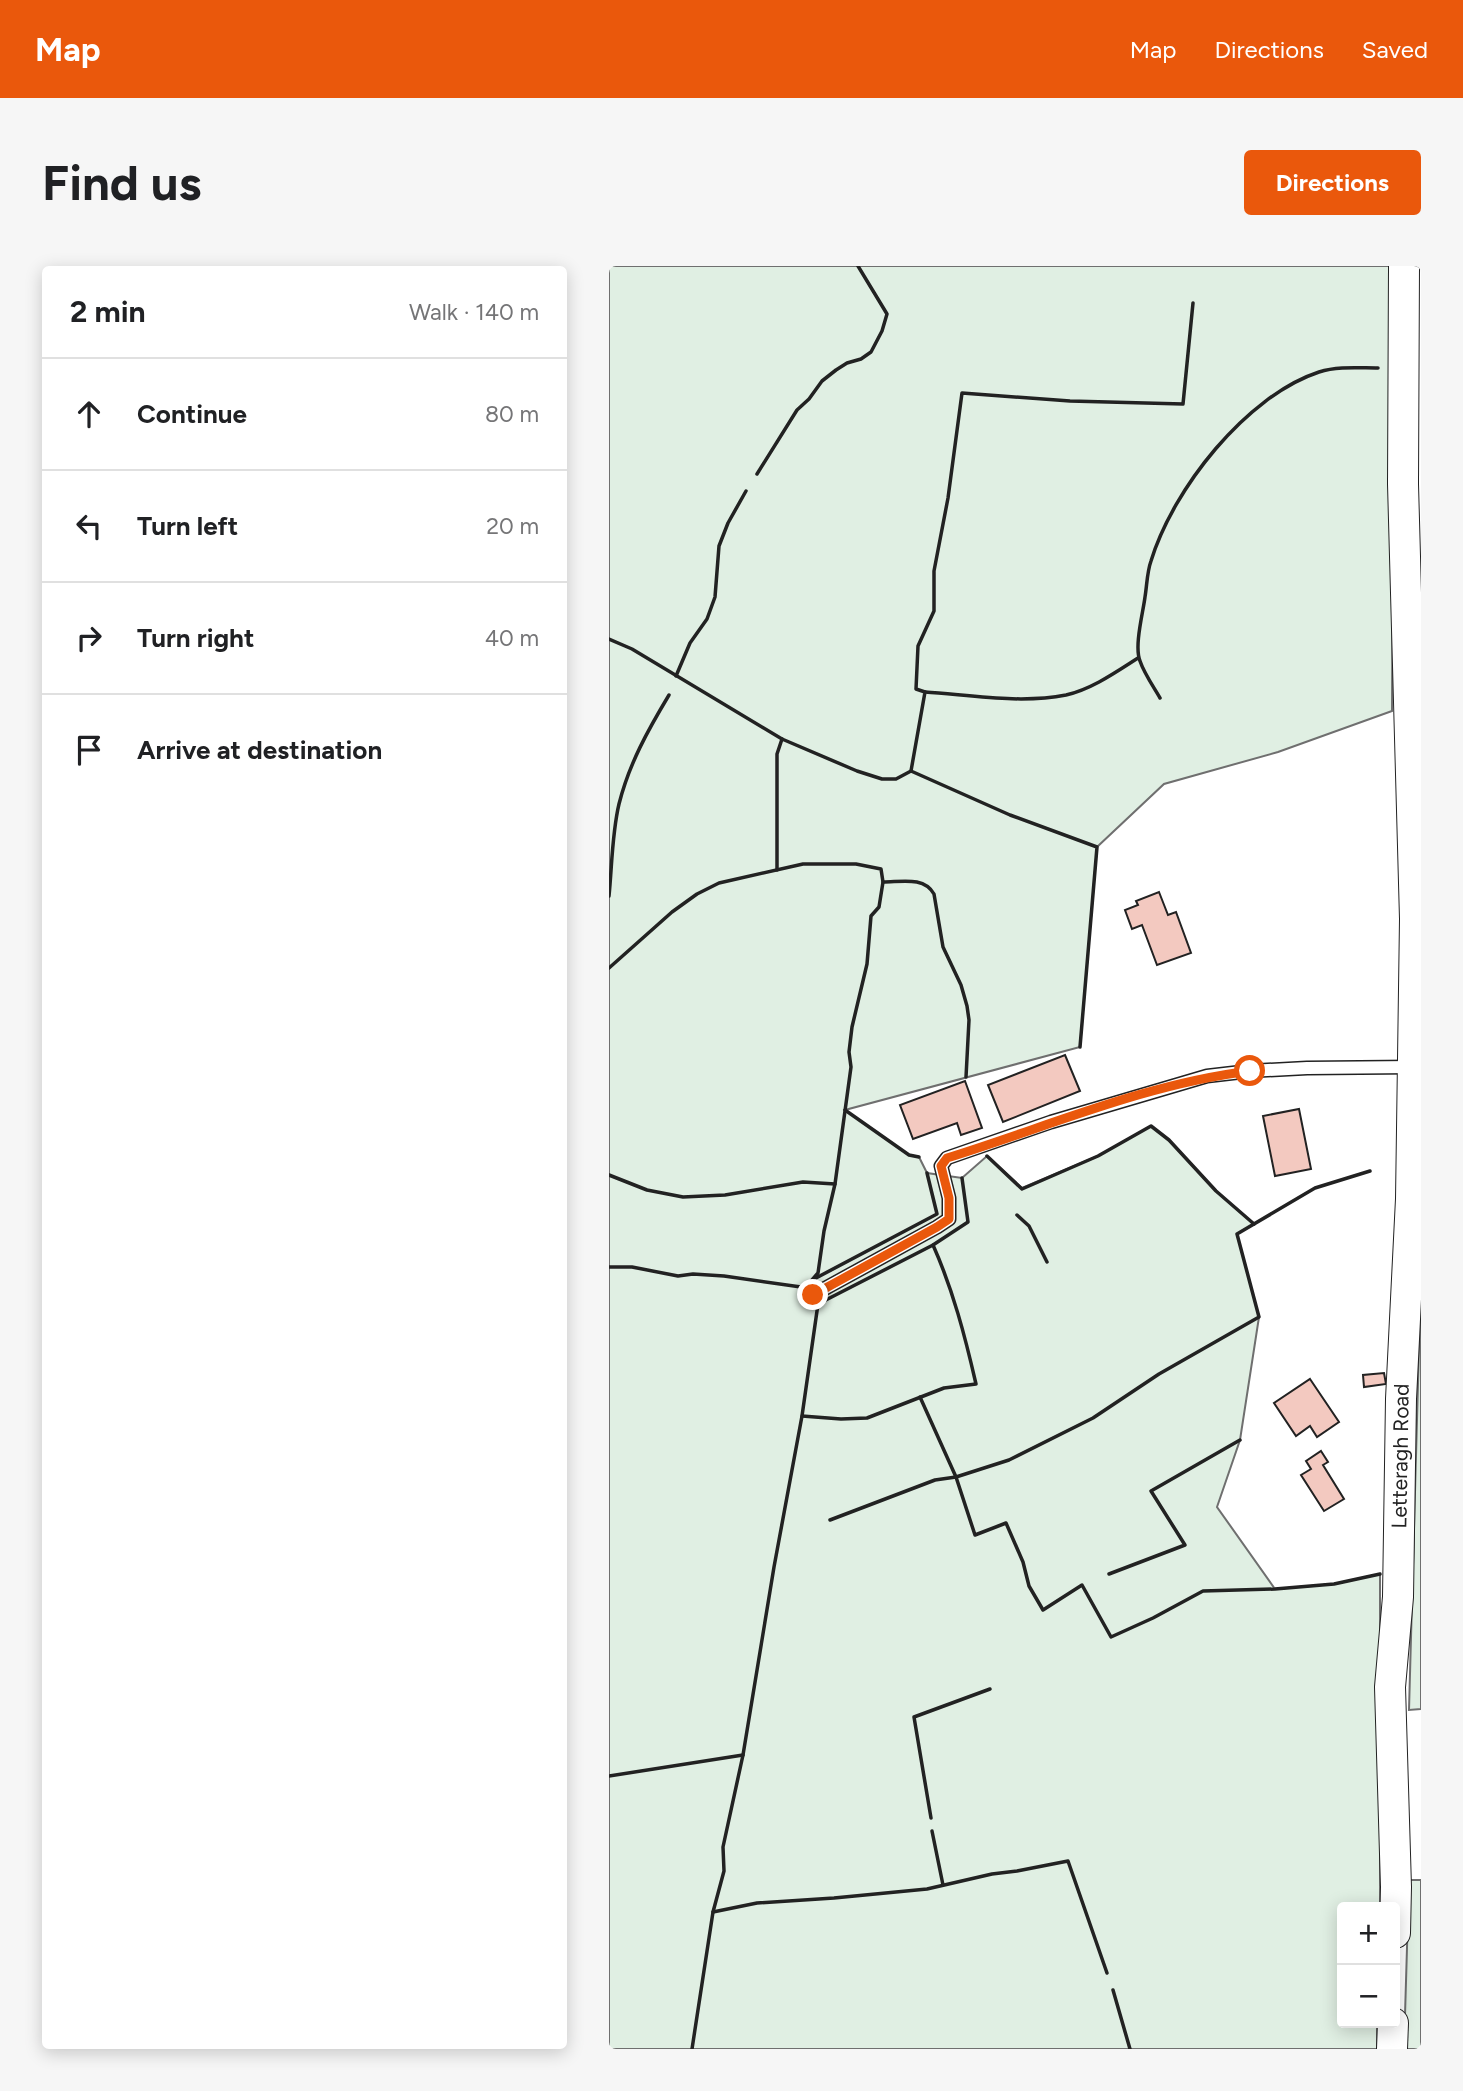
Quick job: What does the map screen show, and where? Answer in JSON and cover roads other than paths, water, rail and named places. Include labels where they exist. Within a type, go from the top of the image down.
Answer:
[{"type":"street","name":"Letteragh Road","points":[[1396,1902],[1390,1687],[1398,1597],[1401,1399],[1411,1199],[1415,919],[1403,484],[1404,266]]},
{"type":"street","points":[[1392,2049],[1393,2028]]},
{"type":"lane","points":[[813,1295],[949,1219],[949,1198],[941,1166],[947,1158],[1051,1122],[1207,1076],[1284,1069],[1413,1067]]}]
